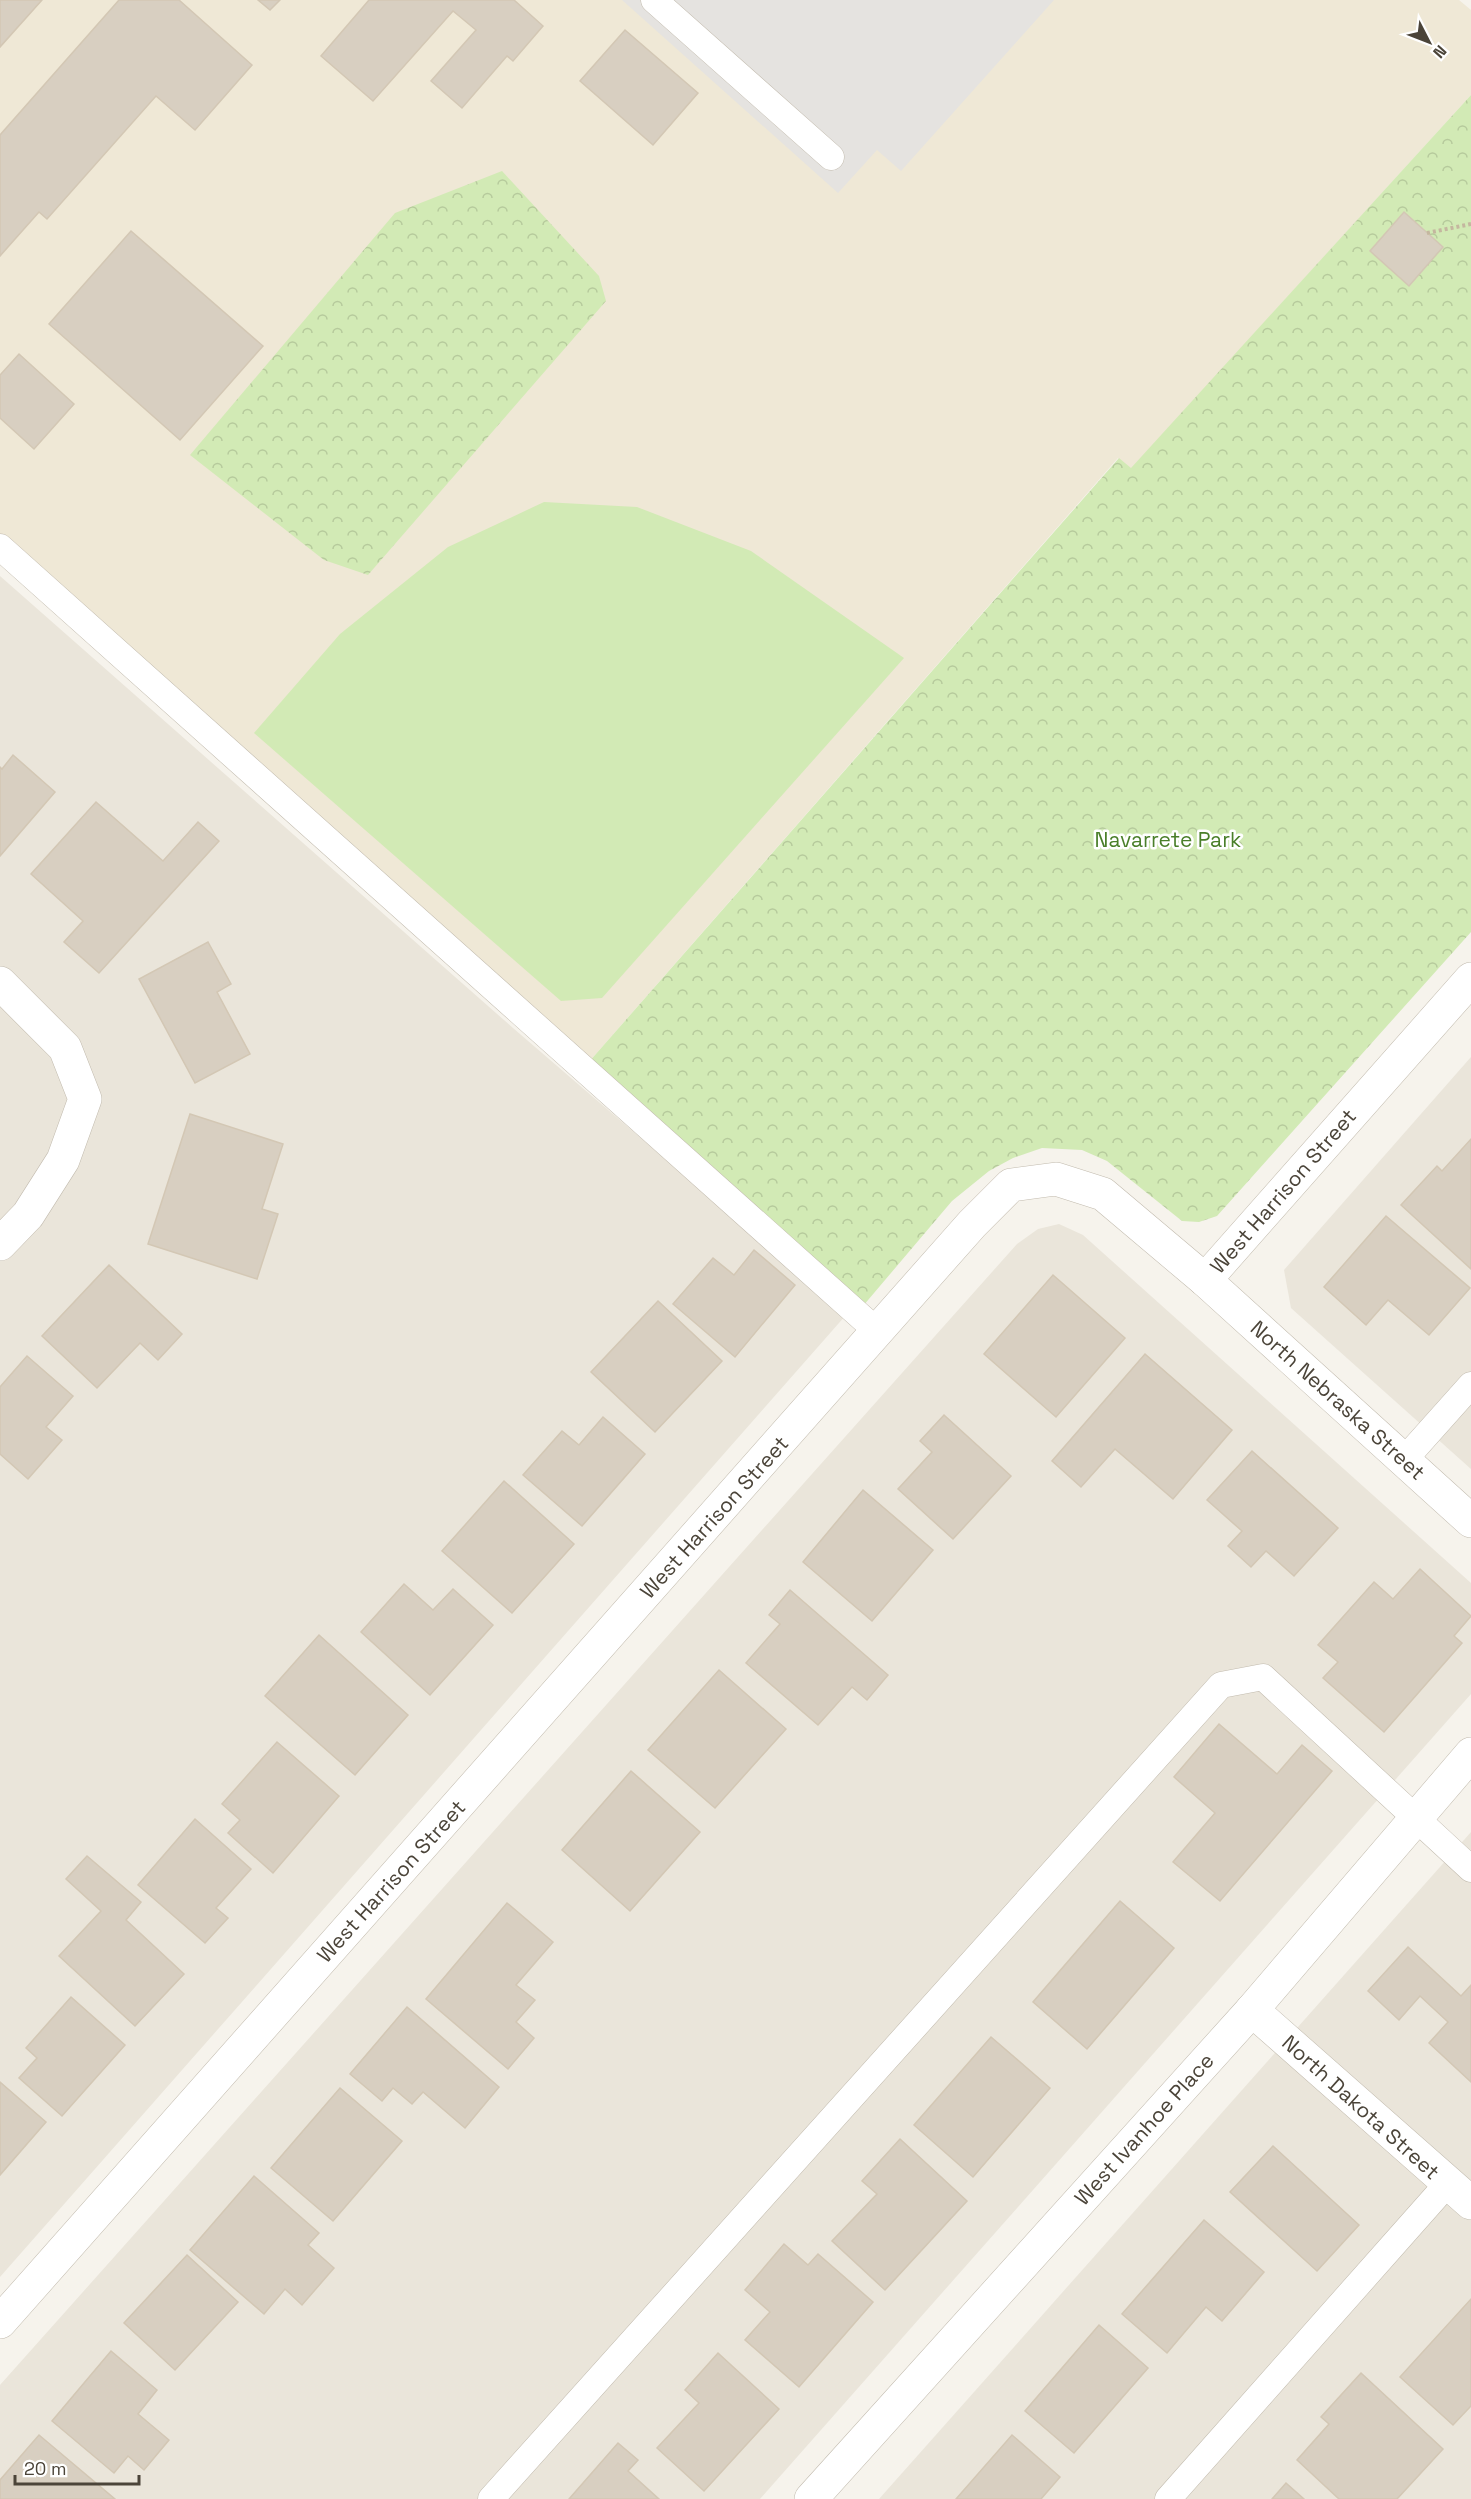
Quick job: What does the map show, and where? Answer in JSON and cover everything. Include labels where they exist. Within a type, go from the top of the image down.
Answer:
[{"type":"street","name":"West Harrison Street","points":[[0,2322],[972,1224],[1011,1185],[1056,1179],[1102,1194],[1205,1280],[1471,979]]},
{"type":"street","points":[[0,983],[65,1048],[85,1099],[63,1160],[27,1215],[0,1244]]},
{"type":"street","name":"North Nebraska Street","points":[[1205,1280],[1471,1521]]},
{"type":"street","name":"West Ivanhoe Place","points":[[811,2499],[1252,2010],[1471,1754]]},
{"type":"street","name":"North Dakota Street","points":[[1252,2010],[1459,2193]]},
{"type":"lane","points":[[654,0],[831,157]]},
{"type":"lane","points":[[0,547],[878,1332]]},
{"type":"lane","points":[[1404,1460],[1471,1385]]},
{"type":"lane","points":[[491,2499],[1221,1685],[1263,1677],[1415,1820],[1471,1869]]},
{"type":"lane","points":[[1168,2499],[1459,2193]]},
{"type":"path","points":[[1427,233],[1471,224]]},
{"type":"shaded area","points":[[0,0],[1459,0],[1471,10],[1471,95],[1131,469],[1118,458],[588,1063],[0,552]]},
{"type":"shaded area","points":[[622,0],[1054,0],[901,171],[877,150],[838,193]]},
{"type":"shaded area","points":[[0,576],[513,1028],[846,1315],[0,2277]]},
{"type":"shaded area","points":[[1471,1057],[1471,1469],[1291,1308],[1284,1270]]},
{"type":"shaded area","points":[[1059,1224],[1083,1235],[1471,1583],[1471,1694],[760,2499],[0,2499],[0,2385],[1017,1244],[1038,1229]]},
{"type":"shaded area","points":[[1471,1832],[1471,2499],[879,2499]]},
{"type":"green space","name":"Navarrete Park","points":[[1471,95],[1471,932],[1217,1216],[1199,1222],[1182,1221],[1107,1161],[1082,1150],[1042,1148],[1013,1158],[989,1171],[952,1201],[863,1306],[588,1063],[1119,458],[1131,468]]},
{"type":"green space","points":[[502,171],[599,276],[606,301],[368,575],[324,560],[190,455],[395,213]]},
{"type":"green space","points":[[544,502],[637,507],[751,551],[904,658],[602,998],[561,1001],[254,733],[340,634],[448,547]]},
{"type":"building","points":[[0,0],[42,0],[0,47]]},
{"type":"building","points":[[119,0],[179,0],[252,65],[195,130],[156,96],[47,219],[39,212],[0,256],[0,135]]},
{"type":"building","points":[[258,0],[280,0],[270,10]]},
{"type":"building","points":[[369,0],[514,0],[543,26],[513,61],[507,56],[462,108],[431,81],[476,30],[453,11],[373,101],[321,56]]},
{"type":"building","points":[[625,30],[698,93],[653,145],[580,81]]},
{"type":"building","points":[[1404,212],[1443,247],[1409,286],[1370,251]]},
{"type":"building","points":[[131,231],[263,346],[180,440],[49,324]]},
{"type":"building","points":[[19,354],[74,404],[34,449],[0,418],[0,375]]},
{"type":"building","points":[[13,755],[55,792],[0,856],[0,767],[2,769]]},
{"type":"building","points":[[96,802],[163,861],[198,822],[219,841],[99,973],[64,942],[83,921],[31,874]]},
{"type":"building","points":[[208,942],[231,984],[217,992],[250,1054],[195,1083],[139,979]]},
{"type":"building","points":[[190,1114],[283,1144],[262,1209],[278,1214],[257,1279],[148,1244]]},
{"type":"building","points":[[1471,1139],[1471,1269],[1401,1205],[1437,1166],[1442,1171]]},
{"type":"building","points":[[1386,1216],[1470,1288],[1429,1335],[1388,1300],[1366,1325],[1324,1287]]},
{"type":"building","points":[[754,1250],[795,1285],[735,1357],[673,1304],[713,1258],[734,1275]]},
{"type":"building","points":[[109,1265],[182,1334],[158,1360],[140,1343],[97,1388],[42,1336]]},
{"type":"building","points":[[1053,1275],[1125,1338],[1056,1417],[984,1354]]},
{"type":"building","points":[[658,1301],[722,1361],[655,1432],[591,1372]]},
{"type":"building","points":[[1145,1354],[1232,1430],[1173,1499],[1115,1449],[1081,1487],[1052,1461]]},
{"type":"building","points":[[27,1356],[73,1396],[46,1427],[62,1440],[28,1479],[0,1454],[0,1387]]},
{"type":"building","points":[[944,1415],[1011,1476],[953,1539],[898,1489],[932,1452],[920,1441]]},
{"type":"building","points":[[603,1417],[645,1454],[582,1526],[523,1475],[562,1431],[579,1445]]},
{"type":"building","points":[[1252,1451],[1338,1528],[1294,1576],[1266,1551],[1251,1567],[1228,1546],[1242,1531],[1207,1500]]},
{"type":"building","points":[[504,1481],[574,1544],[512,1613],[442,1551]]},
{"type":"building","points":[[863,1490],[933,1550],[872,1621],[803,1562]]},
{"type":"building","points":[[1420,1569],[1471,1616],[1454,1636],[1462,1643],[1384,1732],[1323,1678],[1338,1662],[1318,1645],[1374,1582],[1393,1599]]},
{"type":"building","points":[[404,1584],[433,1610],[453,1589],[493,1625],[430,1695],[361,1632]]},
{"type":"building","points":[[790,1590],[888,1675],[867,1700],[852,1687],[818,1725],[746,1663],[780,1624],[769,1615]]},
{"type":"building","points":[[319,1635],[408,1715],[355,1775],[265,1696]]},
{"type":"building","points":[[719,1670],[786,1729],[715,1808],[648,1750]]},
{"type":"building","points":[[1219,1724],[1277,1774],[1302,1745],[1332,1771],[1220,1901],[1173,1862],[1215,1813],[1174,1777]]},
{"type":"building","points":[[277,1742],[339,1796],[273,1873],[228,1833],[240,1820],[222,1804]]},
{"type":"building","points":[[631,1771],[700,1832],[630,1911],[562,1850]]},
{"type":"building","points":[[195,1819],[251,1869],[216,1908],[228,1918],[205,1943],[138,1885]]},
{"type":"building","points":[[87,1856],[141,1902],[126,1920],[184,1974],[135,2026],[59,1956],[101,1911],[66,1879]]},
{"type":"building","points":[[1120,1901],[1174,1948],[1087,2049],[1033,2002]]},
{"type":"building","points":[[507,1903],[553,1942],[516,1985],[535,2000],[516,2022],[534,2038],[508,2069],[426,1999]]},
{"type":"building","points":[[1408,1947],[1461,1996],[1471,1985],[1471,2082],[1429,2043],[1448,2022],[1420,1996],[1399,2020],[1368,1991]]},
{"type":"building","points":[[71,1997],[125,2045],[62,2116],[19,2078],[37,2058],[26,2048]]},
{"type":"building","points":[[407,2007],[499,2087],[465,2128],[423,2092],[412,2104],[393,2088],[382,2101],[350,2074]]},
{"type":"building","points":[[991,2037],[1050,2088],[973,2177],[914,2125]]},
{"type":"building","points":[[0,2082],[46,2122],[0,2175]]},
{"type":"building","points":[[340,2088],[402,2141],[333,2221],[271,2168]]},
{"type":"building","points":[[900,2139],[967,2201],[885,2290],[832,2241],[877,2194],[862,2181]]},
{"type":"building","points":[[1273,2146],[1359,2225],[1317,2271],[1230,2192]]},
{"type":"building","points":[[254,2176],[319,2233],[308,2245],[334,2268],[302,2305],[285,2289],[264,2314],[190,2250]]},
{"type":"building","points":[[1204,2220],[1264,2272],[1222,2321],[1206,2307],[1167,2353],[1122,2314]]},
{"type":"building","points":[[784,2244],[808,2265],[818,2254],[873,2302],[799,2387],[745,2340],[770,2312],[745,2290]]},
{"type":"building","points":[[187,2255],[238,2302],[175,2370],[124,2323]]},
{"type":"building","points":[[1471,2299],[1471,2406],[1453,2425],[1400,2377]]},
{"type":"building","points":[[1099,2325],[1148,2368],[1074,2453],[1025,2411]]},
{"type":"building","points":[[111,2351],[157,2390],[138,2414],[169,2440],[144,2470],[128,2456],[114,2473],[52,2421]]},
{"type":"building","points":[[718,2353],[779,2409],[704,2491],[657,2448],[699,2403],[685,2390]]},
{"type":"building","points":[[1361,2373],[1443,2449],[1397,2499],[1339,2499],[1297,2460],[1329,2424],[1321,2417]]},
{"type":"building","points":[[39,2435],[115,2499],[0,2499],[0,2480]]},
{"type":"building","points":[[1012,2435],[1060,2477],[1041,2499],[956,2499]]},
{"type":"building","points":[[618,2443],[638,2460],[628,2471],[659,2499],[569,2499]]},
{"type":"building","points":[[1286,2483],[1304,2499],[1272,2499]]}]
